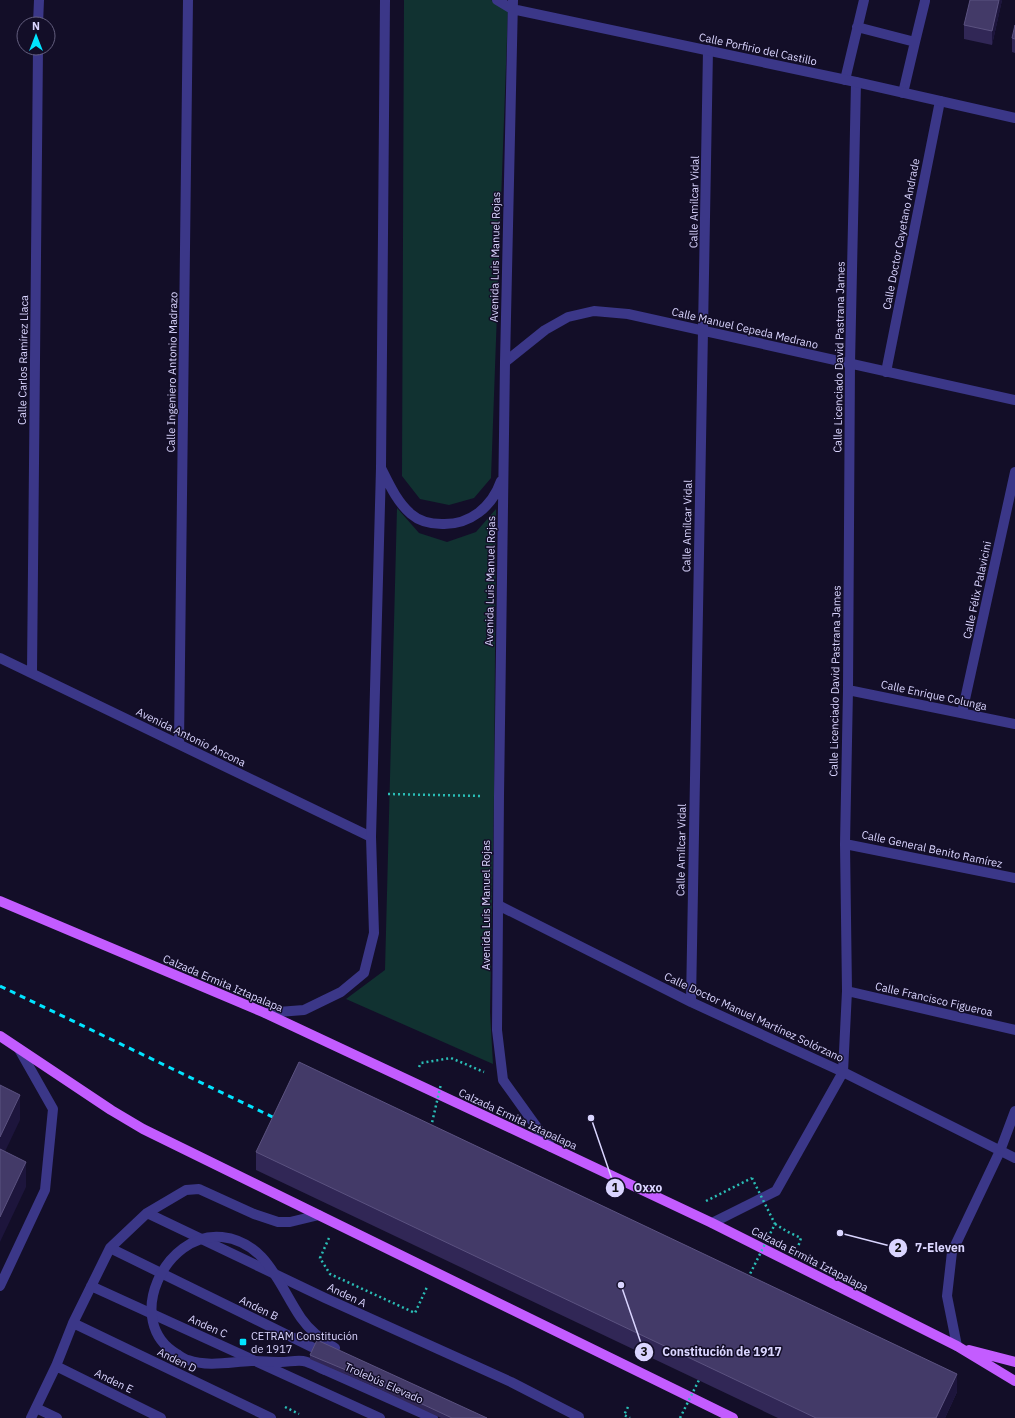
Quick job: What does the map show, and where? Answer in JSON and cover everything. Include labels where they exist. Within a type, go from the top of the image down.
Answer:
[{"type":"main road","name":"Calzada Ermita Iztapalapa","points":[[0,901],[265,1014],[712,1223],[957,1346],[1015,1381]]},
{"type":"main road","points":[[0,1036],[111,1110],[143,1128],[733,1418]]},
{"type":"main road","points":[[957,1346],[1015,1362]]},
{"type":"street","points":[[38,16],[39,0]]},
{"type":"street","name":"Calle Ingeniero Antonio Madrazo","points":[[179,744],[188,0]]},
{"type":"street","points":[[265,1014],[304,1010],[341,992],[364,973],[374,933],[371,837],[381,468],[385,0]]},
{"type":"street","name":"Calle Porfirio del Castillo","points":[[497,0],[708,50],[1015,118]]},
{"type":"street","points":[[845,80],[864,0]]},
{"type":"street","points":[[903,93],[925,1]]},
{"type":"street","name":"Avenida Luis Manuel Rojas","points":[[513,4],[505,362],[497,1030],[503,1080],[551,1147]]},
{"type":"street","points":[[857,27],[915,42]]},
{"type":"street","name":"Calle Amílcar Vidal","points":[[691,1002],[708,50]]},
{"type":"street","name":"Calle Carlos Ramírez Llaca","points":[[32,673],[38,56]]},
{"type":"street","name":"Calle Licenciado David Pastrana James","points":[[712,1223],[776,1191],[843,1072],[847,991],[845,844],[848,690],[850,364],[856,82]]},
{"type":"street","name":"Calle Doctor Cayetano Andrade","points":[[886,372],[940,101]]},
{"type":"street","name":"Calle Manuel Cepeda Medrano","points":[[505,362],[545,330],[568,317],[594,311],[628,314],[1015,400]]},
{"type":"street","points":[[381,468],[402,505],[411,515],[421,522],[448,524],[462,522],[482,510],[497,492],[502,478],[504,464]]},
{"type":"street","name":"Calle Félix Palavicini","points":[[962,713],[1015,472]]},
{"type":"street","name":"Avenida Antonio Ancona","points":[[0,658],[371,837]]},
{"type":"street","name":"Calle Enrique Colunga","points":[[848,690],[1015,724]]},
{"type":"street","name":"Calle General Benito Ramírez","points":[[845,844],[1015,878]]},
{"type":"street","name":"Calle Doctor Manuel Martínez Solórzano","points":[[498,905],[691,1002],[843,1072],[1015,1158]]},
{"type":"street","name":"Calle Francisco Figueroa","points":[[847,991],[1015,1030]]},
{"type":"street","points":[[0,1286],[45,1190],[53,1109],[19,1049]]},
{"type":"street","points":[[957,1346],[947,1296],[952,1252],[1000,1151],[1015,1111]]},
{"type":"street","points":[[31,1418],[56,1366],[73,1323],[110,1248],[147,1213],[186,1190],[199,1189],[254,1214],[278,1222],[290,1222],[319,1215]]},
{"type":"street","name":"Anden A","points":[[147,1213],[325,1298],[510,1382],[579,1416],[579,1418]]},
{"type":"street","name":"Trolebús Elevado","points":[[339,1355],[302,1320],[270,1266],[255,1250],[239,1242],[222,1237],[200,1239],[178,1253],[164,1268],[154,1290],[151,1315],[155,1332],[169,1349],[187,1360],[212,1364],[251,1361],[303,1361],[432,1418]]},
{"type":"street","name":"Anden B","points":[[110,1248],[339,1355]]},
{"type":"street","name":"Anden C","points":[[91,1286],[380,1418]]},
{"type":"street","name":"Anden D","points":[[73,1323],[270,1418]]},
{"type":"street","name":"Anden E","points":[[56,1366],[161,1418]]},
{"type":"street","points":[[36,1408],[57,1418]]},
{"type":"path","points":[[372,794],[499,796]]},
{"type":"path","points":[[417,1073],[421,1063],[451,1058],[503,1080]]},
{"type":"path","points":[[430,1134],[441,1084],[435,1081]]},
{"type":"path","points":[[720,1194],[752,1178],[775,1224],[801,1238]]},
{"type":"path","points":[[746,1283],[775,1224]]},
{"type":"path","points":[[320,1258],[330,1274],[415,1313],[434,1272]]},
{"type":"path","points":[[680,1418],[702,1373]]},
{"type":"path","points":[[628,1407],[624,1415],[630,1418]]},
{"type":"path","points":[[294,1411],[299,1414]]},
{"type":"green space","points":[[404,0],[491,0],[508,9],[491,478],[474,498],[449,505],[420,499],[402,476]]},
{"type":"green space","points":[[397,508],[419,533],[447,542],[476,532],[496,509],[494,796],[490,1012],[493,1064],[346,999],[385,970]]},
{"type":"building","points":[[970,0],[999,0],[992,31],[964,25]]},
{"type":"building","points":[[1015,25],[1015,39],[1012,38]]},
{"type":"building","points":[[299,1062],[957,1374],[936,1418],[816,1418],[256,1152]]},
{"type":"building","points":[[0,1085],[20,1095],[0,1137]]},
{"type":"building","points":[[0,1149],[26,1162],[0,1217]]},
{"type":"building","points":[[317,1340],[487,1418],[452,1418],[377,1383],[310,1355]]},
{"type":"railway","points":[[0,986],[283,1122]]},
{"type":"place","name":"Oxxo","points":[[591,1118]]},
{"type":"place","name":"7-Eleven","points":[[840,1233]]},
{"type":"place","name":"Constitución de 1917","points":[[621,1285]]},
{"type":"place","name":"CETRAM Constitución de 1917","points":[[243,1342]]}]
